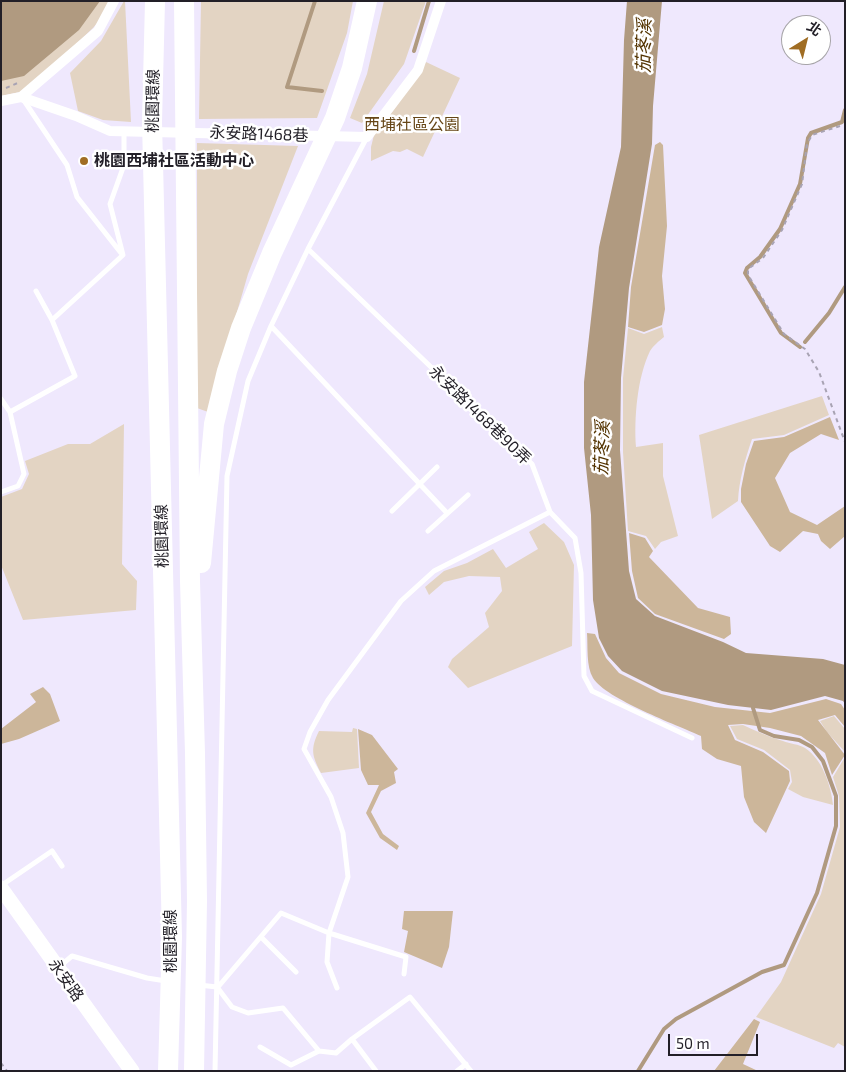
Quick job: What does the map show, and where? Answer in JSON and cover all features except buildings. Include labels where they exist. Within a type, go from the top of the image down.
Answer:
[{"type":"highway","points":[[150,1],[154,49]]},
{"type":"highway","name":"桃園環線","points":[[155,1],[152,122],[172,937],[168,1071]]},
{"type":"highway","name":"桃園環線","points":[[184,1],[184,122],[194,581],[192,647],[197,901],[194,1071]]},
{"type":"highway","points":[[361,25],[363,1]]},
{"type":"highway","points":[[194,581],[214,424],[227,371],[241,328],[272,253],[335,118],[352,68],[367,1]]},
{"type":"main road","name":"永安路","points":[[1,886],[57,968],[132,1071]]},
{"type":"street","points":[[1,101],[21,97],[98,31],[114,1]]},
{"type":"street","points":[[367,137],[418,70],[441,1]]},
{"type":"street","name":"永安路1468巷","points":[[21,97],[76,116],[110,131],[367,137]]},
{"type":"lane","points":[[21,97],[67,165],[77,197],[123,255]]},
{"type":"lane","points":[[123,255],[110,204],[124,166],[124,130]]},
{"type":"lane","points":[[214,1071],[227,476],[248,381],[271,326],[308,249],[367,137]]},
{"type":"lane","name":"永安路1468巷90弄","points":[[308,249],[532,464],[550,512],[575,538],[581,573],[584,676],[592,691],[692,738]]},
{"type":"lane","points":[[52,320],[123,255]]},
{"type":"lane","points":[[10,412],[75,376],[52,320],[36,291]]},
{"type":"lane","points":[[271,326],[447,513]]},
{"type":"lane","points":[[1,400],[10,412],[24,474],[18,486],[1,492]]},
{"type":"lane","points":[[392,511],[437,467]]},
{"type":"lane","points":[[428,531],[468,495]]},
{"type":"lane","points":[[337,988],[327,962],[329,933],[348,877],[343,832],[331,797],[304,749],[310,732],[328,700],[401,601],[427,577],[434,571],[550,512]]},
{"type":"lane","points":[[1,886],[52,851],[62,866]]},
{"type":"lane","points":[[217,987],[281,913],[329,933],[406,957],[404,974]]},
{"type":"lane","points":[[261,937],[296,972]]},
{"type":"lane","points":[[57,968],[72,956],[147,978],[174,982]]},
{"type":"lane","points":[[191,984],[217,987],[232,1007],[248,1013],[283,1008],[319,1051]]},
{"type":"lane","points":[[291,1065],[319,1051],[336,1053],[352,1039],[410,997],[471,1071]]},
{"type":"lane","points":[[352,1039],[376,1071]]},
{"type":"lane","points":[[260,1047],[291,1065],[294,1071]]},
{"type":"lane","points":[[457,1071],[466,1064]]},
{"type":"path","points":[[840,126],[812,135],[807,144],[802,184],[782,230],[763,258],[748,270],[748,275],[784,334],[805,349],[819,372],[845,442]]},
{"type":"path","points":[[1,1063],[7,1071]]},
{"type":"green space","points":[[1,1],[116,1],[93,28],[56,63],[20,92],[1,96]]},
{"type":"green space","points":[[124,1],[131,122],[103,120],[78,111],[70,73],[101,41]]},
{"type":"green space","points":[[201,1],[353,1],[347,33],[317,118],[199,119]]},
{"type":"green space","points":[[384,1],[426,1],[404,64],[362,123],[350,118],[367,74]]},
{"type":"green space","name":"西埔社區公園","points":[[426,62],[460,78],[423,157],[407,149],[400,152],[393,151],[371,161],[371,147],[374,135]]},
{"type":"green space","points":[[197,143],[298,146],[248,274],[208,412],[197,408]]},
{"type":"green space","points":[[662,327],[664,337],[650,351],[642,373],[637,399],[636,424],[636,447],[663,443],[663,476],[678,536],[661,542],[655,549],[646,536],[628,531],[623,452],[623,378],[628,328],[644,334]]},
{"type":"green space","points":[[822,396],[829,415],[784,435],[752,439],[743,470],[738,501],[712,519],[699,435]]},
{"type":"green space","points":[[124,424],[122,564],[137,581],[136,610],[23,620],[1,565],[1,497],[22,489],[29,474],[25,461],[68,444],[90,444]]},
{"type":"green space","points":[[544,523],[564,542],[574,565],[572,646],[468,688],[448,667],[452,659],[489,627],[485,613],[502,591],[500,577],[469,576],[444,582],[429,595],[425,587],[444,571],[467,563],[493,549],[506,568],[538,549],[529,532]]},
{"type":"green space","points":[[834,716],[845,729],[845,752],[820,721]]},
{"type":"green space","points":[[743,725],[773,738],[803,747],[811,753],[825,773],[833,805],[803,797],[788,789],[792,782],[790,770],[764,750],[737,739],[730,726]]},
{"type":"green space","points":[[353,728],[357,729],[359,768],[321,773],[313,752],[314,743],[319,731],[352,732]]},
{"type":"green space","points":[[845,757],[845,1047],[838,1043],[834,1048],[756,1017],[781,982],[821,894],[840,827],[839,796],[833,777]]},
{"type":"shaded area","points":[[660,142],[663,145],[667,226],[662,276],[665,309],[662,325],[644,332],[628,327],[631,287],[655,145]]},
{"type":"shaded area","points":[[830,417],[839,440],[821,434],[790,453],[775,478],[790,512],[817,525],[845,506],[845,536],[830,549],[821,541],[818,534],[803,531],[780,552],[770,546],[741,502],[741,489],[746,464],[754,441],[784,437]]},
{"type":"shaded area","points":[[629,533],[645,538],[653,551],[649,557],[698,608],[730,617],[731,634],[724,639],[655,614],[638,598],[632,571]]},
{"type":"shaded area","points":[[587,633],[595,634],[606,658],[619,673],[661,694],[715,707],[770,713],[826,699],[841,704],[845,710],[845,727],[835,715],[818,720],[845,755],[832,775],[825,753],[801,736],[770,728],[743,724],[728,725],[735,740],[763,752],[789,771],[790,781],[766,833],[754,822],[744,797],[741,766],[717,759],[702,749],[701,736],[627,703],[600,686],[593,678],[589,668]]},
{"type":"shaded area","points":[[43,687],[50,694],[60,721],[19,739],[1,744],[1,729],[36,702],[30,694]]},
{"type":"shaded area","points":[[358,729],[372,735],[398,769],[394,772],[396,783],[381,791],[371,812],[383,834],[399,846],[397,850],[380,838],[366,813],[379,785],[368,785],[361,770]]},
{"type":"shaded area","points":[[404,911],[453,911],[449,947],[442,968],[404,952],[408,931],[402,929]]},
{"type":"shaded area","points":[[754,1019],[760,1022],[743,1064],[758,1071],[714,1071]]},
{"type":"water","points":[[1,1],[100,1],[79,30],[24,76],[1,81]]},
{"type":"water","name":"茄苳溪","points":[[627,1],[662,1],[653,106],[652,144],[629,288],[621,378],[620,450],[629,571],[636,599],[655,616],[723,642],[746,653],[823,659],[845,665],[845,704],[843,701],[825,696],[771,710],[728,705],[662,691],[622,671],[608,656],[599,638],[593,600],[591,515],[584,448],[584,382],[599,247],[621,147]]},
{"type":"waterway","points":[[315,1],[287,87],[322,91]]},
{"type":"waterway","points":[[414,51],[429,1]]},
{"type":"waterway","points":[[800,347],[781,333],[745,273],[747,268],[760,257],[780,229],[800,184],[808,138],[811,133],[842,122],[845,110]]},
{"type":"waterway","points":[[805,342],[829,313],[845,287]]},
{"type":"waterway","points":[[638,1071],[664,1029],[676,1019],[762,972],[784,965],[817,893],[836,826],[836,796],[823,761],[812,747],[799,740],[774,736],[760,730],[753,708]]},
{"type":"place","name":"桃園西埔社區活動中心","points":[[84,161]]}]
